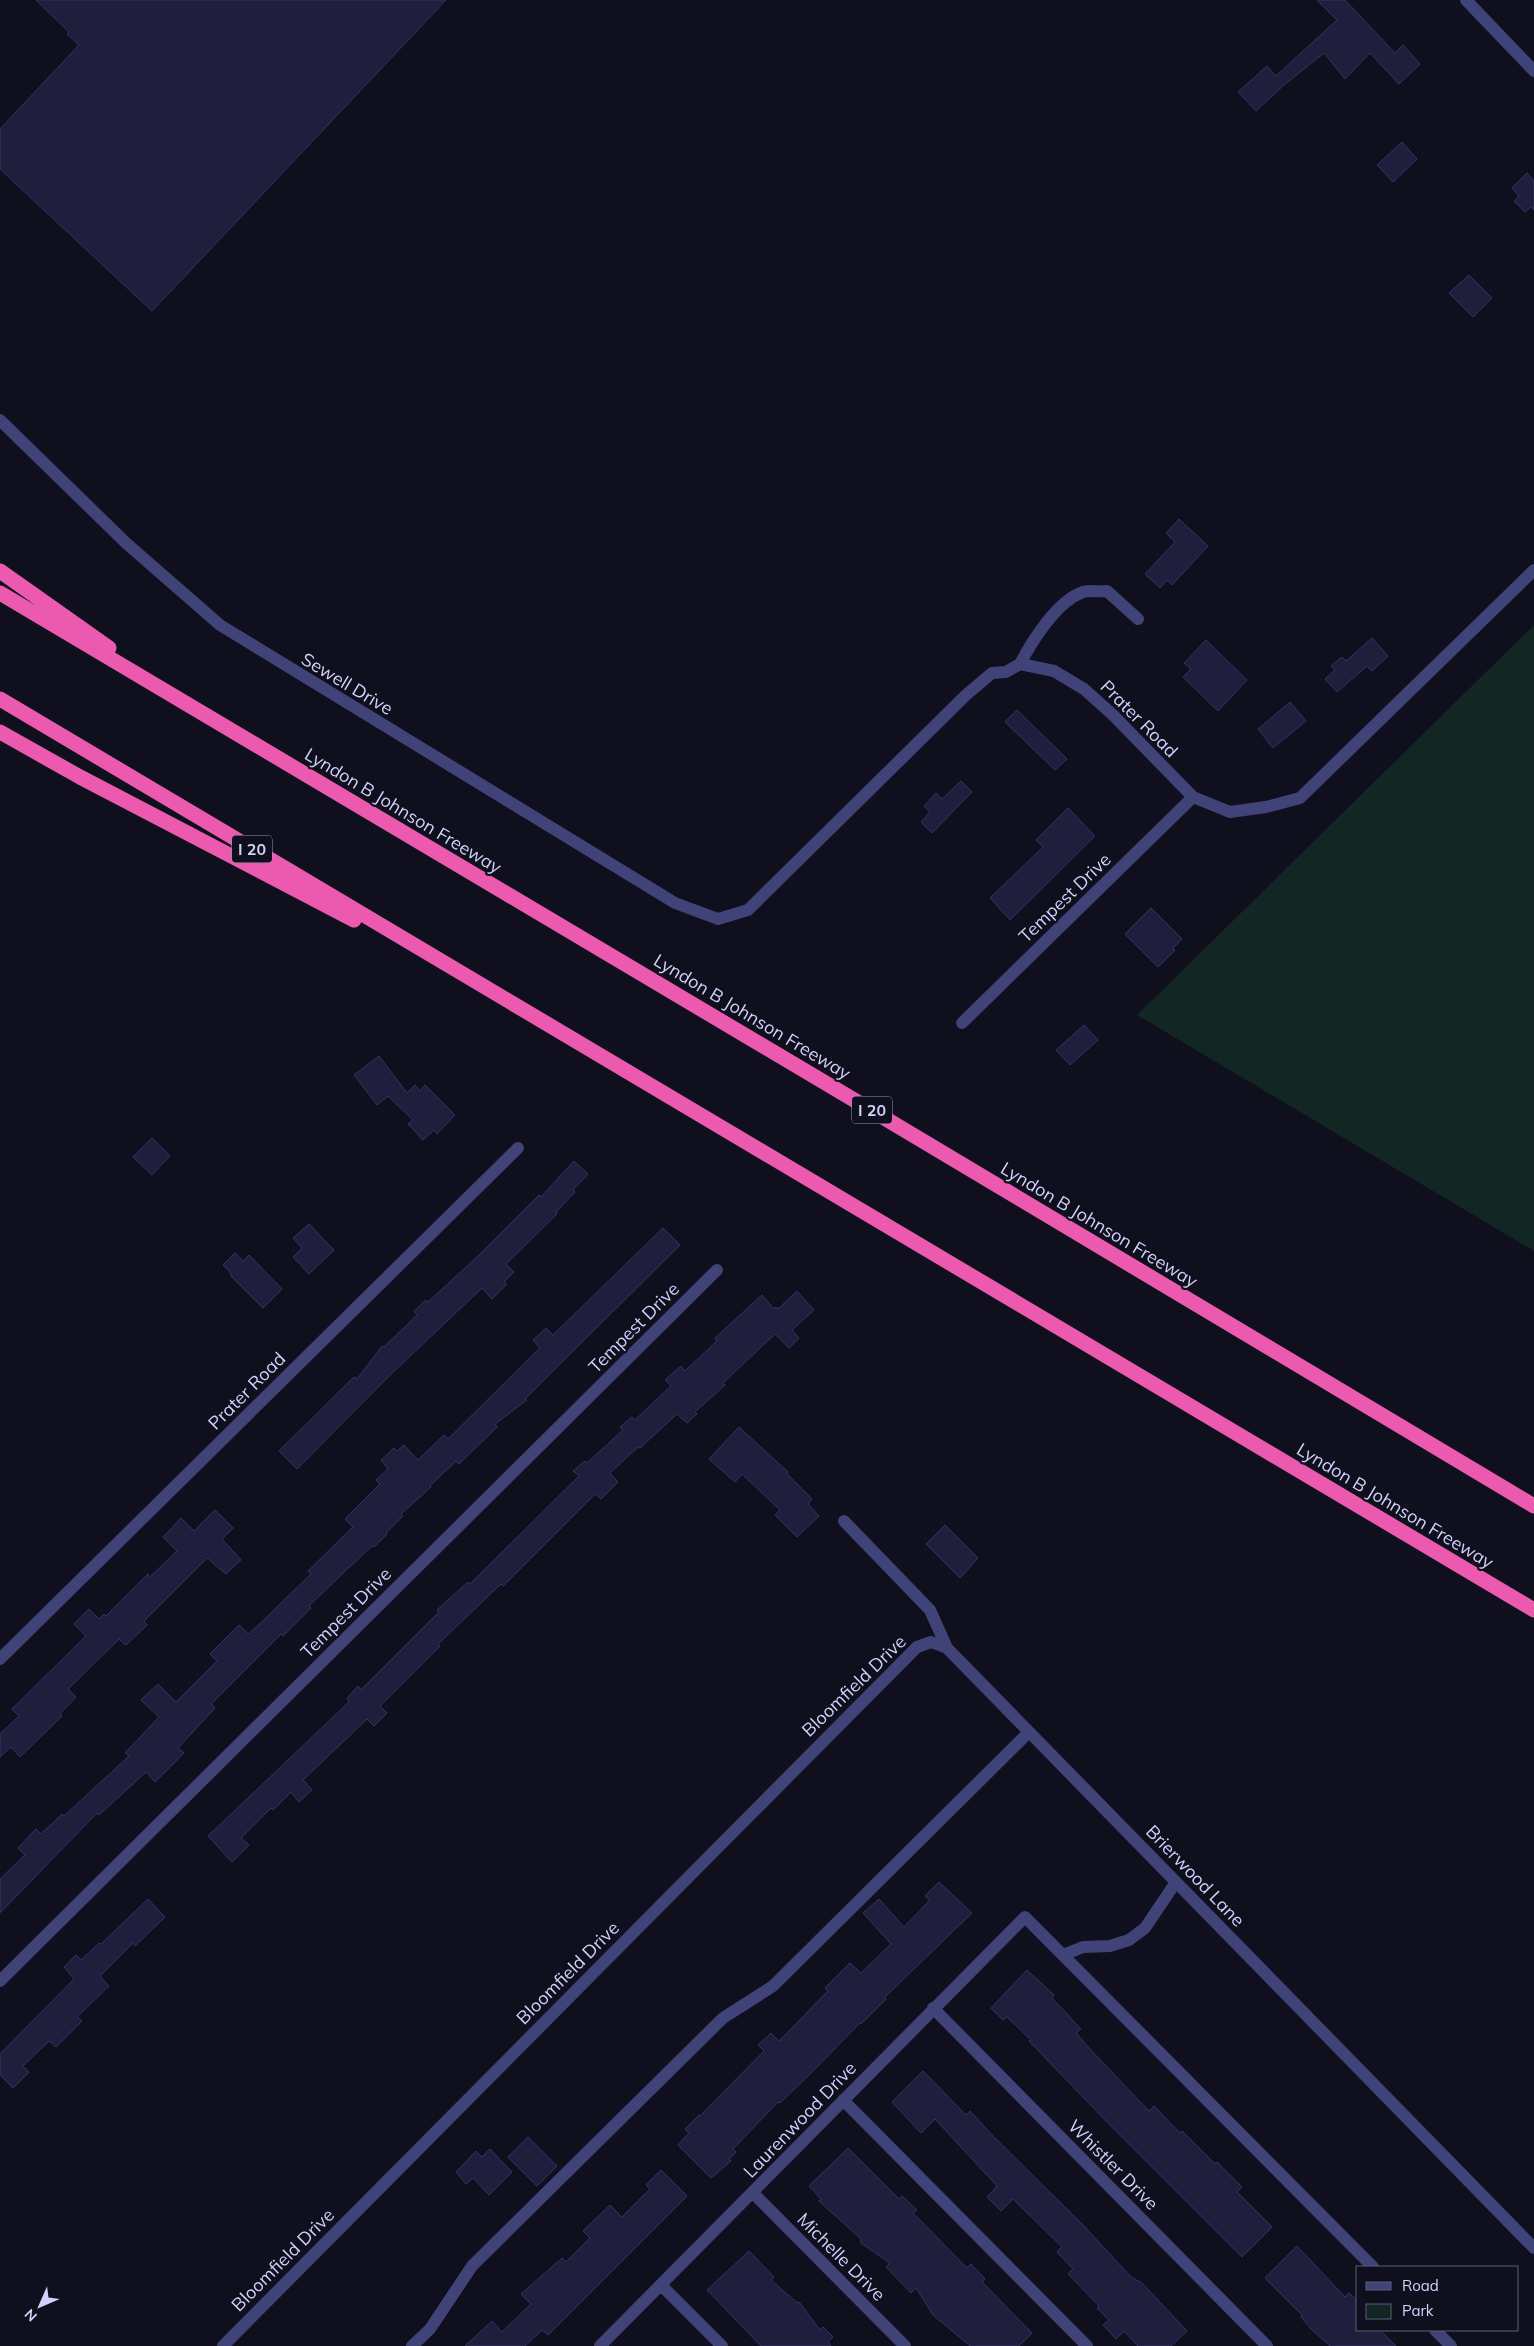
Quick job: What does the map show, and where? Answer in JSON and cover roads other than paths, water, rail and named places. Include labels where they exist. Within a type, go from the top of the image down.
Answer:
[{"type":"highway","points":[[0,571],[208,718]]},
{"type":"highway","name":"Lyndon B Johnson Freeway","points":[[0,593],[1534,1506]]},
{"type":"highway","name":"Lyndon B Johnson Freeway","points":[[0,699],[1534,1610]]},
{"type":"highway","points":[[0,732],[80,777],[504,999]]},
{"type":"street","points":[[1466,0],[1534,71]]},
{"type":"street","name":"Sewell Drive","points":[[0,420],[126,543],[220,625],[676,903],[718,919],[748,910],[966,695],[992,673],[1006,672],[1020,664]]},
{"type":"street","name":"Prater Road","points":[[1020,664],[1054,670],[1084,689],[1113,715],[1193,797],[1230,812],[1266,806],[1300,798],[1534,570]]},
{"type":"street","points":[[1020,664],[1031,643],[1045,623],[1066,604],[1084,592],[1107,592],[1138,619]]},
{"type":"street","name":"Tempest Drive","points":[[962,1023],[1193,797]]},
{"type":"street","name":"Prater Road","points":[[0,1659],[518,1148]]},
{"type":"street","name":"Tempest Drive","points":[[0,1981],[716,1270]]},
{"type":"street","name":"Brierwood Lane","points":[[844,1521],[930,1610],[947,1648],[1534,2248]]},
{"type":"street","name":"Bloomfield Drive","points":[[222,2346],[917,1646],[931,1642],[947,1648]]},
{"type":"street","points":[[412,2346],[430,2329],[479,2259],[723,2018],[774,1986],[1029,1732]]},
{"type":"street","points":[[1176,1882],[1145,1928],[1129,1940],[1110,1946],[1083,1946],[1063,1955],[1371,2266]]},
{"type":"street","name":"Laurenwood Drive","points":[[600,2346],[1025,1917],[1063,1955]]},
{"type":"street","name":"Whistler Drive","points":[[933,2008],[1267,2346]]},
{"type":"street","points":[[843,2100],[1087,2346]]},
{"type":"street","name":"Michelle Drive","points":[[753,2193],[905,2346]]},
{"type":"street","points":[[661,2285],[722,2346]]},
{"type":"street","points":[[1436,2331],[1451,2346]]}]
